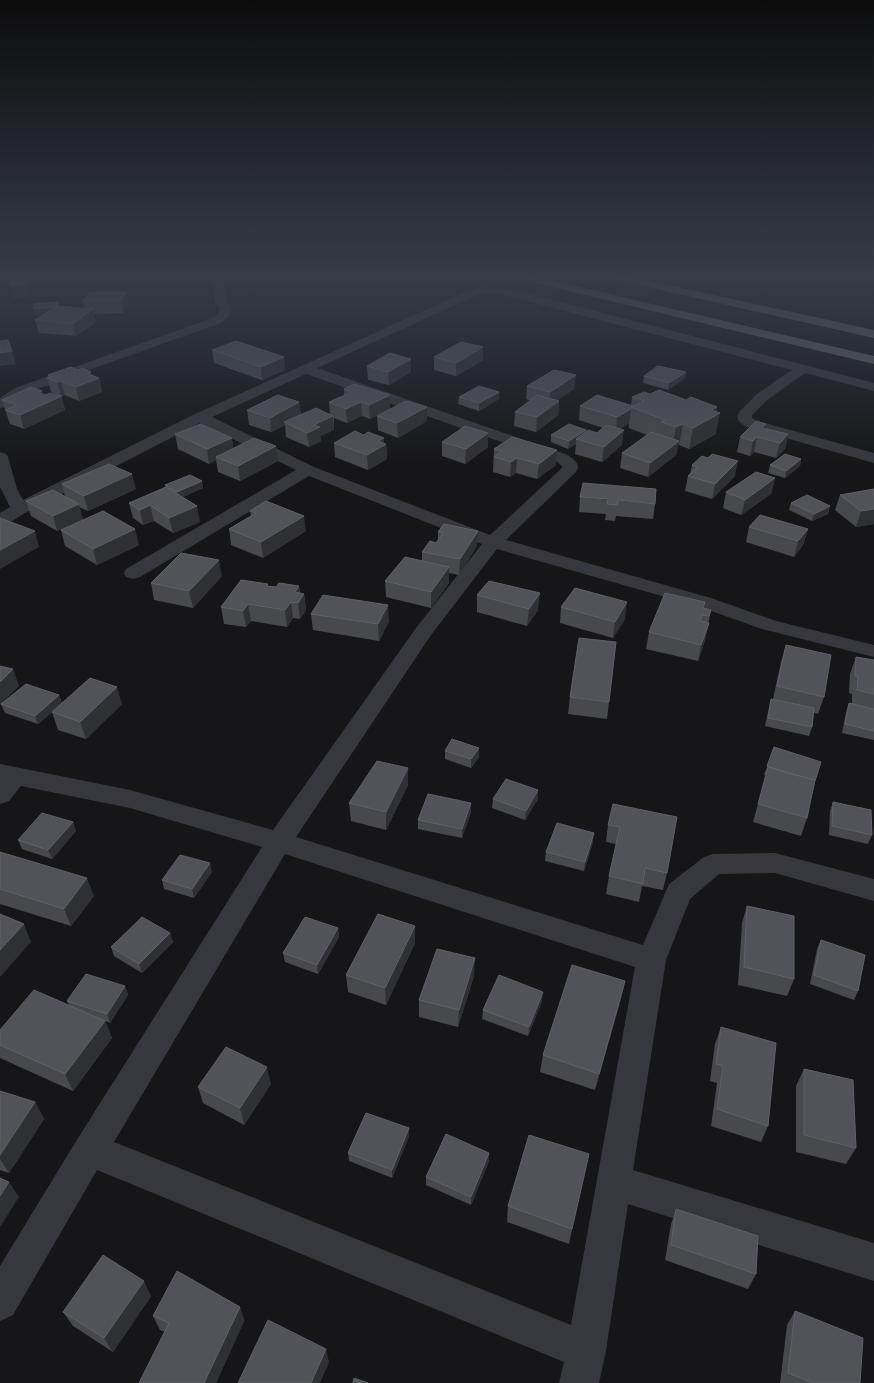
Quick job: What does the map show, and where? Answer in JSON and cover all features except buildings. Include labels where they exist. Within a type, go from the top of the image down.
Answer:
[{"type":"highway","points":[[782,339],[874,360]]},
{"type":"highway","points":[[842,353],[864,339]]},
{"type":"street","points":[[0,404],[20,391],[167,339]]},
{"type":"street","points":[[0,521],[19,508],[200,417],[372,339]]},
{"type":"street","points":[[688,339],[874,387]]},
{"type":"street","points":[[804,368],[762,397],[745,414],[746,420],[752,424],[874,458]]},
{"type":"street","points":[[0,1302],[90,1150],[279,842],[423,632],[493,542],[570,469],[570,464],[562,458],[306,369]]},
{"type":"street","points":[[200,417],[308,470],[493,542],[704,602],[769,625],[874,650]]},
{"type":"street","points":[[0,457],[9,489],[19,508]]},
{"type":"street","points":[[133,573],[308,470]]},
{"type":"street","points":[[5,781],[130,799],[279,842],[651,960]]},
{"type":"street","points":[[90,1150],[583,1367],[651,960],[679,892],[713,864],[775,863],[874,890]]},
{"type":"street","points":[[614,1182],[874,1262]]}]
